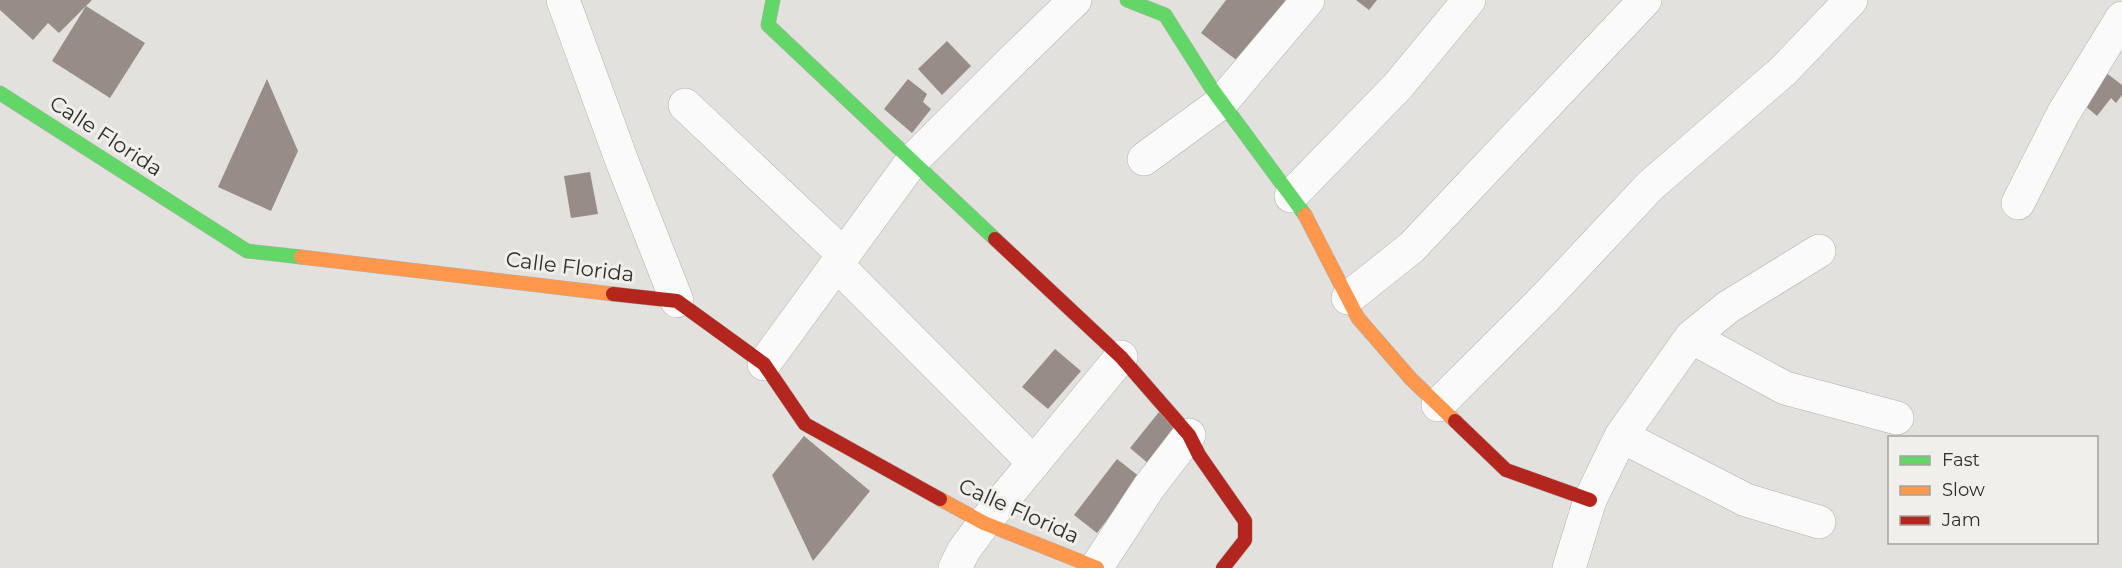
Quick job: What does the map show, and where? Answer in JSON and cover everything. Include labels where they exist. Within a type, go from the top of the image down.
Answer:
[{"type":"street","points":[[563,0],[623,164],[677,301]]},
{"type":"street","points":[[773,0],[768,25],[1121,357],[1189,435],[1199,455],[1245,521],[1245,540],[1223,568]]},
{"type":"street","points":[[764,364],[914,160],[1075,0]]},
{"type":"street","points":[[1127,0],[1165,15],[1222,102],[1305,215],[1358,318],[1411,379],[1506,470],[1590,500]]},
{"type":"street","points":[[1144,159],[1222,102],[1308,0]]},
{"type":"street","points":[[1291,196],[1398,86],[1469,0]]},
{"type":"street","points":[[1348,298],[1412,247],[1645,0]]},
{"type":"street","points":[[1438,405],[1546,297],[1650,186],[1783,71],[1851,0]]},
{"type":"street","points":[[2018,203],[2063,114],[2122,18]]},
{"type":"street","name":"Calle Florida","points":[[0,93],[247,251],[677,301],[764,364],[805,424],[984,523],[1097,568]]},
{"type":"street","points":[[685,105],[840,260],[1034,464]]},
{"type":"street","points":[[1569,568],[1590,500],[1621,436],[1691,337],[1728,307],[1819,251]]},
{"type":"street","points":[[1691,337],[1785,388],[1897,418]]},
{"type":"street","points":[[955,568],[964,550],[984,523],[1121,357]]},
{"type":"street","points":[[1097,568],[1149,487],[1189,435]]},
{"type":"street","points":[[1621,436],[1746,500],[1819,522]]},
{"type":"building","points":[[0,0],[92,0],[59,33],[48,23],[33,40],[0,10]]},
{"type":"building","points":[[1226,0],[1286,0],[1239,62],[1201,33]]},
{"type":"building","points":[[1356,0],[1377,0],[1369,10]]},
{"type":"building","points":[[86,6],[145,43],[110,98],[52,61]]},
{"type":"building","points":[[947,41],[971,66],[942,95],[918,69]]},
{"type":"building","points":[[2105,72],[2122,85],[2122,95],[2116,103],[2111,98],[2097,116],[2084,105],[2102,83],[2095,78]]},
{"type":"building","points":[[267,79],[298,151],[271,211],[218,187]]},
{"type":"building","points":[[908,79],[927,94],[923,102],[931,109],[912,133],[884,109]]},
{"type":"building","points":[[590,172],[598,214],[571,218],[564,176]]},
{"type":"building","points":[[1055,349],[1081,371],[1048,409],[1022,387]]},
{"type":"building","points":[[1159,412],[1180,428],[1150,465],[1130,448]]},
{"type":"building","points":[[804,436],[870,491],[813,561],[772,475]]},
{"type":"building","points":[[1117,459],[1140,477],[1097,533],[1074,515]]},
{"type":"traffic: fast","points":[[773,0],[768,25],[995,239]]},
{"type":"traffic: fast","points":[[1127,0],[1165,15],[1212,89],[1305,215]]},
{"type":"traffic: fast","points":[[0,93],[247,251],[301,257]]},
{"type":"traffic: slow","points":[[1305,215],[1358,318],[1411,379],[1455,421]]},
{"type":"traffic: slow","points":[[301,257],[613,294]]},
{"type":"traffic: slow","points":[[940,499],[984,523],[1097,568]]},
{"type":"traffic: jam","points":[[995,239],[1121,357],[1189,435],[1199,455],[1245,521],[1245,540],[1223,568]]},
{"type":"traffic: jam","points":[[613,294],[677,301],[764,364],[805,424],[940,499]]},
{"type":"traffic: jam","points":[[1455,421],[1506,470],[1590,500]]}]
